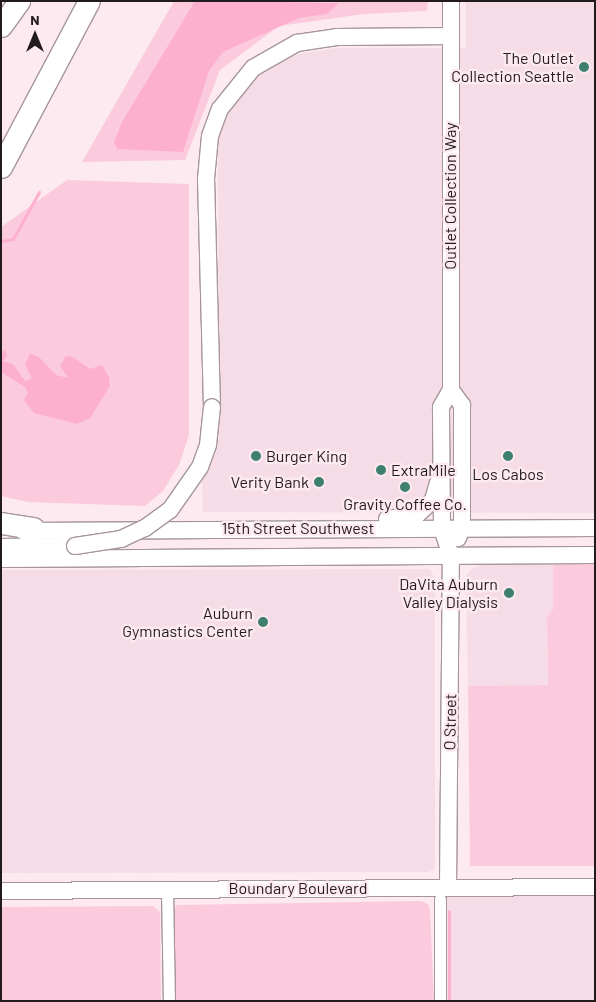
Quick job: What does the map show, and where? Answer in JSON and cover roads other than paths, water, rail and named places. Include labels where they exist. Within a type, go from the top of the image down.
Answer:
[{"type":"highway","points":[[1,26],[19,1]]},
{"type":"highway","points":[[1,167],[89,1]]},
{"type":"highway","points":[[1,523],[34,528]]},
{"type":"main road","name":"Outlet Collection Way","points":[[442,528],[441,407],[451,390],[451,1]]},
{"type":"main road","points":[[1,547],[75,546],[121,539],[145,528],[170,510],[187,489],[202,462],[210,432],[212,407],[206,179],[210,136],[225,102],[253,68],[297,43],[337,37],[451,36]]},
{"type":"main road","name":"Outlet Collection Way","points":[[451,390],[462,405],[462,528]]},
{"type":"main road","points":[[318,527],[417,515],[436,494],[442,456]]},
{"type":"main road","name":"15th Street Southwest","points":[[1,533],[34,528],[595,528]]},
{"type":"main road","name":"O Street","points":[[442,528],[451,556],[444,894]]},
{"type":"main road","name":"O Street","points":[[451,556],[462,528]]},
{"type":"main road","name":"15th Street Southwest","points":[[1,559],[595,555]]},
{"type":"main road","name":"Boundary Boulevard","points":[[1,891],[168,889],[444,894],[595,887]]},
{"type":"street","points":[[168,889],[168,1001]]},
{"type":"street","points":[[440,1001],[444,894]]},
{"type":"waterway","points":[[1,241],[13,239],[39,192]]},
{"type":"waterway","points":[[449,911],[449,1001]]},
{"type":"place","name":"The Outlet Collection Seattle","points":[[584,67]]},
{"type":"place","name":"Burger King","points":[[256,456]]},
{"type":"place","name":"Los Cabos","points":[[508,456]]},
{"type":"place","name":"ExtraMile","points":[[381,470]]},
{"type":"place","name":"Verity Bank","points":[[319,482]]},
{"type":"place","name":"Gravity Coffee Co.","points":[[405,487]]},
{"type":"place","name":"DaVita Auburn Valley Dialysis","points":[[509,593]]},
{"type":"place","name":"Auburn Gymnastics Center","points":[[263,622]]}]
